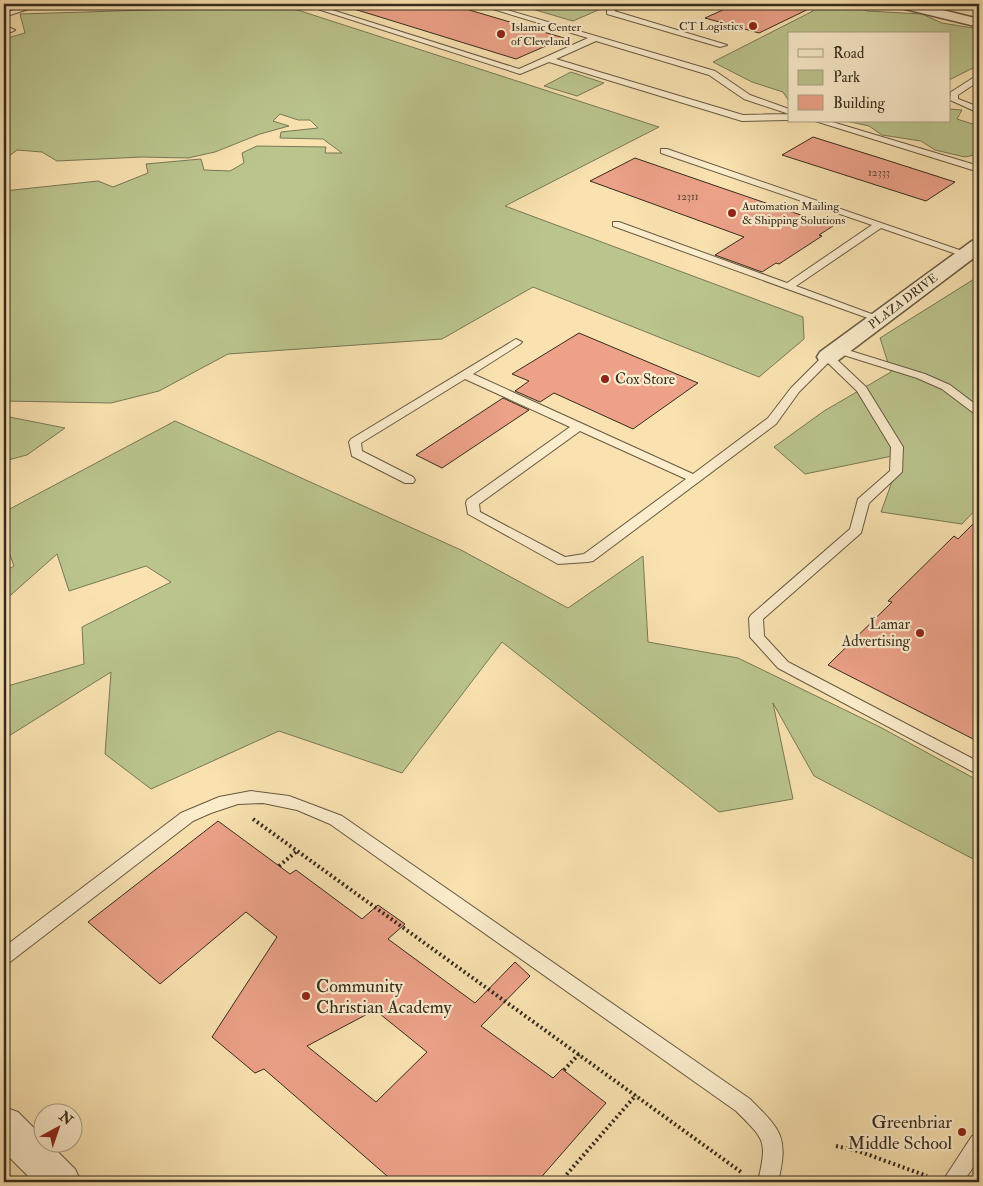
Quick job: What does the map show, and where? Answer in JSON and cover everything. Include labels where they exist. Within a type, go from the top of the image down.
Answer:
[{"type":"street","points":[[902,4],[979,23]]},
{"type":"street","name":"PLAZA DRIVE","points":[[833,353],[973,250]]},
{"type":"street","points":[[4,1125],[61,1182]]},
{"type":"lane","points":[[4,15],[40,4]]},
{"type":"lane","points":[[306,4],[520,72],[595,38]]},
{"type":"lane","points":[[480,4],[712,73],[747,97],[788,112]]},
{"type":"lane","points":[[623,4],[610,9],[610,12],[723,45]]},
{"type":"lane","points":[[549,59],[742,118],[788,117]]},
{"type":"lane","points":[[979,78],[954,94],[954,100],[979,110]]},
{"type":"lane","points":[[821,122],[979,169]]},
{"type":"lane","points":[[664,151],[878,225],[973,250]]},
{"type":"lane","points":[[616,224],[788,287],[880,318]]},
{"type":"lane","points":[[788,287],[878,225]]},
{"type":"lane","points":[[409,480],[356,453],[355,442],[516,342]]},
{"type":"lane","points":[[833,353],[921,376],[946,387],[979,412]]},
{"type":"lane","points":[[579,426],[472,503],[474,514],[563,560],[588,558],[772,421],[795,390],[833,353]]},
{"type":"lane","points":[[833,353],[862,389],[897,447],[896,472],[863,502],[856,530],[756,618],[757,637],[783,665],[979,769]]},
{"type":"lane","points":[[464,374],[695,479]]},
{"type":"lane","points":[[4,957],[187,816],[239,798],[263,798],[309,807],[336,820],[743,1104],[771,1133],[775,1153],[768,1182]]},
{"type":"lane","points":[[952,1182],[979,1142]]},
{"type":"path","points":[[228,801],[741,1172]]},
{"type":"path","points":[[279,866],[297,851]]},
{"type":"path","points":[[564,1070],[579,1054]]},
{"type":"path","points":[[560,1182],[636,1095]]},
{"type":"path","points":[[836,1146],[858,1151],[927,1176]]},
{"type":"green space","points":[[208,4],[279,4],[659,127],[505,206],[803,317],[804,339],[759,377],[533,287],[442,339],[228,354],[159,391],[111,403],[4,401],[4,191],[98,181],[113,187],[148,173],[146,164],[201,159],[204,170],[230,171],[244,163],[242,153],[257,146],[326,147],[325,153],[342,153],[323,139],[280,138],[281,132],[318,128],[310,120],[298,120],[280,114],[273,121],[289,126],[260,134],[215,152],[188,158],[142,157],[57,161],[42,152],[17,150],[4,160],[4,39],[25,33],[20,14],[214,8]]},
{"type":"green space","points":[[515,4],[612,4],[573,21]]},
{"type":"green space","points":[[809,4],[854,4],[867,11],[922,14],[942,23],[979,29],[979,65],[950,80],[950,32],[788,32],[788,100],[783,92],[752,82],[713,62],[813,11]]},
{"type":"green space","points":[[571,72],[604,83],[577,96],[544,86]]},
{"type":"green space","points":[[950,109],[962,110],[957,119],[979,126],[979,154],[965,157],[935,150],[921,141],[882,135],[869,126],[851,122],[950,122]]},
{"type":"green space","points":[[979,276],[979,506],[962,524],[881,512],[902,454],[805,474],[774,447],[824,411],[891,372],[880,338]]},
{"type":"green space","points":[[4,416],[65,428],[27,455],[4,461]]},
{"type":"green space","points":[[175,421],[461,550],[568,608],[643,556],[648,642],[738,658],[880,727],[979,781],[979,862],[814,776],[773,703],[793,799],[719,812],[502,642],[402,773],[279,731],[151,789],[105,754],[111,672],[4,739],[4,687],[84,664],[82,627],[171,582],[146,566],[69,591],[57,554],[4,601],[4,572],[14,566],[7,547],[4,547],[4,512]]},
{"type":"building","name":"Islamic Center of Cleveland","points":[[355,4],[449,4],[564,38],[516,59],[354,9]]},
{"type":"building","name":"CT Logistics","points":[[736,4],[819,4],[759,33],[705,18]]},
{"type":"building","points":[[813,137],[955,182],[926,201],[782,155]]},
{"type":"building","points":[[635,158],[833,226],[819,235],[822,236],[779,264],[776,263],[762,272],[715,255],[744,237],[590,181]]},
{"type":"building","name":"Cox Store","points":[[579,333],[698,383],[633,429],[554,393],[540,402],[515,391],[529,381],[512,374]]},
{"type":"building","points":[[503,398],[529,410],[442,468],[416,455]]},
{"type":"building","name":"Lamar Advertising","points":[[979,518],[979,742],[828,665],[892,602],[888,601],[954,536],[958,539]]},
{"type":"building","points":[[218,821],[290,874],[296,870],[362,919],[378,905],[405,924],[388,939],[475,1003],[515,962],[530,976],[481,1026],[553,1078],[562,1069],[606,1103],[537,1182],[394,1182],[264,1069],[255,1073],[212,1037],[277,937],[246,912],[160,984],[88,922]],"holes":[[[375,1010],[427,1052],[376,1102],[307,1046]]]},
{"type":"place","name":"CT Logistics","points":[[753,26]]},
{"type":"place","name":"Islamic Center of Cleveland","points":[[501,34]]},
{"type":"place","name":"Automation Mailing & Shipping Solutions","points":[[732,213]]},
{"type":"place","name":"Cox Store","points":[[605,379]]},
{"type":"place","name":"Lamar Advertising","points":[[920,633]]},
{"type":"place","name":"Community Christian Academy","points":[[306,996]]},
{"type":"place","name":"Greenbriar Middle School","points":[[962,1132]]}]
